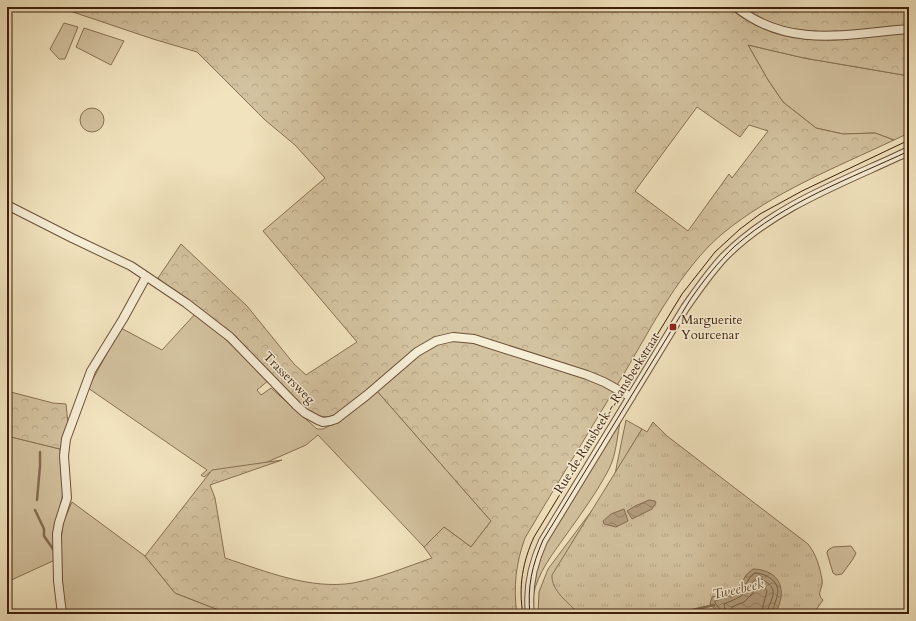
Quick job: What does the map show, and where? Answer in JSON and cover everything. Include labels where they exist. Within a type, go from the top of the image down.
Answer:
[{"type":"street","points":[[736,7],[743,13],[766,25],[794,34],[824,36],[909,29]]},
{"type":"street","name":"Rue de Ransbeek - Ransbeekstraat","points":[[530,614],[529,592],[531,577],[535,558],[543,541],[695,293],[719,263],[734,247],[763,224],[792,206],[909,152]]},
{"type":"street","name":"Trassersweg","points":[[7,205],[131,266],[186,303],[230,337],[296,406],[311,417],[323,422],[330,421],[344,414],[422,348],[436,341],[453,337],[474,339],[587,375],[604,382],[631,398]]},
{"type":"street","points":[[62,614],[58,581],[58,534],[59,523],[67,498],[64,456],[66,438],[93,368],[126,314],[146,277]]},
{"type":"green space","points":[[58,7],[909,7],[909,76],[804,58],[748,45],[768,80],[783,102],[816,128],[843,134],[875,133],[894,140],[783,193],[742,219],[722,234],[693,264],[668,299],[525,538],[519,557],[516,575],[515,594],[517,614],[229,614],[175,593],[145,556],[212,470],[282,460],[210,485],[215,498],[225,558],[304,582],[320,584],[353,583],[383,575],[432,558],[424,547],[444,527],[471,547],[491,521],[377,391],[332,416],[323,417],[310,412],[296,403],[158,278],[181,244],[247,306],[294,364],[306,375],[357,342],[263,231],[325,178],[295,145],[265,120],[197,52]],"holes":[[[697,107],[740,137],[749,125],[768,131],[732,178],[729,174],[688,231],[635,191]]]},
{"type":"green space","points":[[64,23],[78,27],[65,59],[59,59],[50,49]]},
{"type":"green space","points":[[84,28],[124,41],[111,65],[76,47]]},
{"type":"green space","points":[[748,45],[804,58],[909,76],[909,133],[894,140],[875,133],[843,134],[816,128],[783,102],[768,80]]},
{"type":"green space","points":[[92,108],[100,112],[104,120],[100,128],[92,132],[84,128],[80,120],[84,112]]},
{"type":"green space","points":[[196,313],[209,323],[269,380],[257,390],[261,395],[271,388],[317,429],[323,429],[329,426],[377,391],[491,521],[471,547],[444,527],[424,547],[318,435],[306,445],[265,463],[213,474],[210,472],[204,477],[201,475],[207,470],[88,388],[121,328],[162,350]]},
{"type":"green space","points":[[7,391],[53,403],[66,404],[68,423],[60,449],[7,436]]},
{"type":"green space","points":[[621,418],[612,463],[589,503],[546,564],[538,579],[533,596],[531,591],[540,553]]},
{"type":"green space","points":[[626,420],[642,429],[615,474]]},
{"type":"green space","points":[[653,422],[667,436],[808,544],[817,561],[822,583],[820,595],[823,600],[813,614],[579,614],[561,596],[554,586],[552,575],[642,429],[647,432]]},
{"type":"green space","points":[[7,436],[60,449],[63,493],[55,530],[55,560],[7,582]]},
{"type":"green space","points":[[72,502],[145,556],[175,593],[229,614],[65,614],[62,585],[61,541],[63,523]]},
{"type":"green space","points":[[593,509],[569,548],[559,592],[579,614],[538,614],[539,592],[548,569]]},
{"type":"green space","points":[[851,546],[856,553],[853,559],[842,574],[836,575],[833,573],[827,553],[828,550],[833,547]]},
{"type":"water","points":[[649,500],[655,501],[656,503],[652,509],[632,519],[627,511]]},
{"type":"water","points":[[624,509],[628,521],[616,527],[604,524],[603,521],[611,514]]},
{"type":"water","points":[[753,569],[763,570],[770,573],[779,583],[781,597],[775,614],[718,613],[710,604],[712,597],[734,590]]},
{"type":"waterway","points":[[37,500],[40,452]]},
{"type":"waterway","name":"Tweebeek","points":[[35,510],[44,529],[44,536],[53,549]]},
{"type":"waterway","name":"Tweebeek","points":[[675,614],[714,605]]},
{"type":"tram line","points":[[523,614],[521,594],[522,574],[534,537],[682,294],[715,252],[740,229],[760,214],[802,191],[909,140]]},
{"type":"tram line","points":[[530,614],[529,595],[531,577],[543,540],[690,300],[711,272],[735,246],[754,230],[796,204],[818,192],[909,151]]},
{"type":"place","name":"Marguerite Yourcenar","points":[[673,327]]}]
